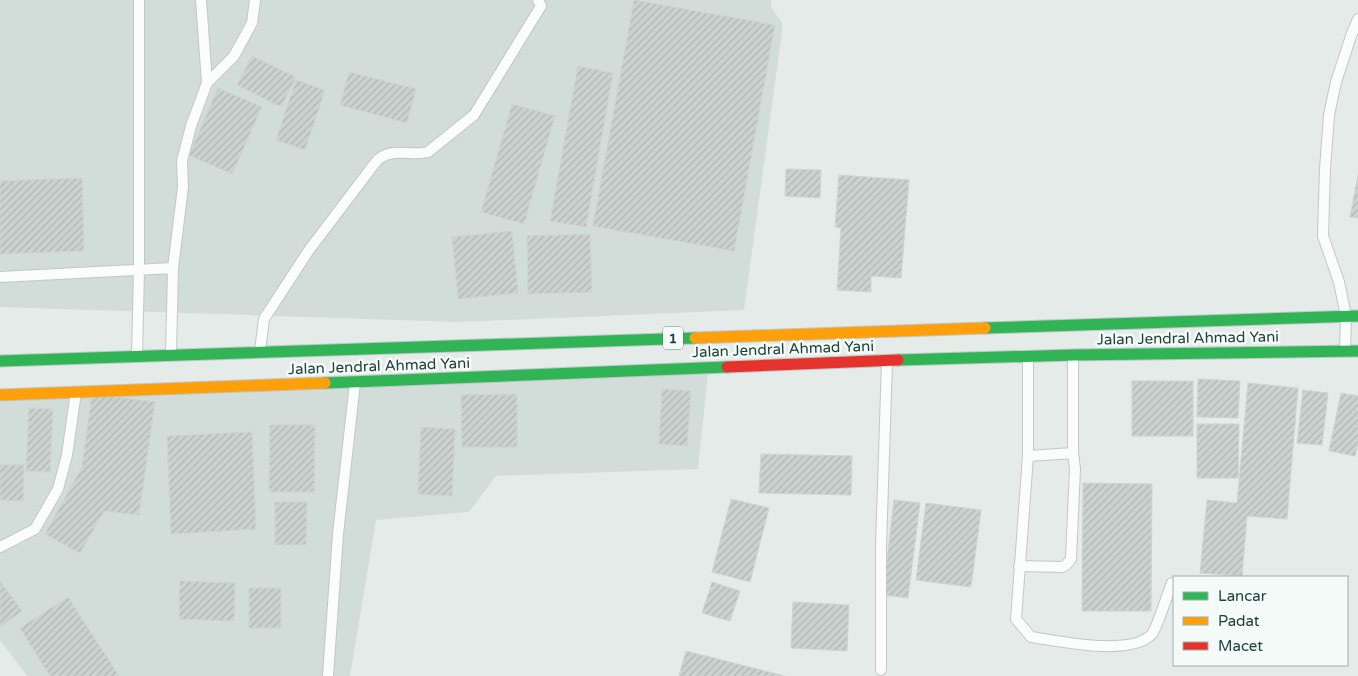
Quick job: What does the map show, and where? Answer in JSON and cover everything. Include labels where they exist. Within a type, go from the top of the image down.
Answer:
[{"type":"highway","name":"Jalan Jendral Ahmad Yani","points":[[0,361],[1358,316]]},
{"type":"highway","name":"Jalan Jendral Ahmad Yani","points":[[0,395],[887,360],[1358,351]]},
{"type":"lane","points":[[137,356],[139,270],[139,0]]},
{"type":"lane","points":[[171,355],[173,268],[183,187],[182,161],[191,126],[207,83],[201,0]]},
{"type":"lane","points":[[207,83],[234,56],[252,23],[255,0]]},
{"type":"lane","points":[[260,352],[264,319],[309,250],[369,170],[380,158],[392,152],[419,155],[428,152],[474,116],[542,2]]},
{"type":"lane","points":[[1344,351],[1346,316],[1339,282],[1322,236],[1329,115],[1336,82],[1350,36],[1358,19]]},
{"type":"lane","points":[[0,278],[173,268]]},
{"type":"lane","points":[[1020,566],[1062,567],[1071,559],[1075,469],[1073,453],[1074,355]]},
{"type":"lane","points":[[1028,357],[1028,456],[1016,619],[1031,637],[1087,646],[1134,645],[1152,634],[1172,583]]},
{"type":"lane","points":[[881,670],[881,547],[887,360]]},
{"type":"lane","points":[[328,676],[338,534],[355,382]]},
{"type":"lane","points":[[0,547],[35,528],[58,489],[67,455],[76,392]]},
{"type":"lane","points":[[1028,456],[1073,453]]},
{"type":"shaded area","points":[[0,0],[771,0],[771,7],[783,24],[744,310],[459,322],[0,307]]},
{"type":"shaded area","points":[[708,372],[698,469],[496,476],[469,512],[376,520],[350,676],[27,676],[0,640],[0,397]]},
{"type":"building","points":[[634,0],[775,25],[734,251],[593,226]]},
{"type":"building","points":[[252,56],[296,77],[281,107],[237,85]]},
{"type":"building","points":[[578,66],[613,73],[586,227],[550,221]]},
{"type":"building","points":[[349,72],[416,89],[407,123],[340,105]]},
{"type":"building","points":[[296,80],[325,90],[305,150],[276,140]]},
{"type":"building","points":[[218,88],[262,107],[232,174],[189,155]]},
{"type":"building","points":[[512,104],[555,116],[524,224],[481,212]]},
{"type":"building","points":[[786,169],[821,170],[820,198],[785,196]]},
{"type":"building","points":[[839,175],[909,180],[901,278],[871,276],[871,292],[837,290],[841,228],[835,227]]},
{"type":"building","points":[[1358,175],[1358,218],[1350,217]]},
{"type":"building","points":[[82,178],[84,251],[0,254],[0,181]]},
{"type":"building","points":[[512,231],[518,293],[458,299],[452,237]]},
{"type":"building","points":[[590,234],[592,292],[528,294],[527,236]]},
{"type":"building","points":[[1198,379],[1240,381],[1238,418],[1197,417]]},
{"type":"building","points":[[1132,381],[1193,381],[1193,436],[1132,436]]},
{"type":"building","points":[[1248,383],[1298,388],[1287,519],[1247,516],[1242,576],[1200,573],[1207,500],[1237,503]]},
{"type":"building","points":[[662,389],[691,391],[687,446],[659,444]]},
{"type":"building","points":[[1303,390],[1328,393],[1322,445],[1297,443]]},
{"type":"building","points":[[1341,393],[1358,396],[1358,443],[1355,456],[1329,451]]},
{"type":"building","points":[[92,394],[155,402],[139,515],[104,511],[80,553],[45,534],[82,467]]},
{"type":"building","points":[[517,394],[517,447],[462,447],[461,395]]},
{"type":"building","points":[[29,408],[53,409],[50,472],[26,471]]},
{"type":"building","points":[[1197,424],[1239,424],[1238,478],[1197,478]]},
{"type":"building","points":[[270,425],[315,425],[314,492],[269,492]]},
{"type":"building","points":[[421,427],[455,429],[452,496],[418,494]]},
{"type":"building","points":[[252,432],[256,529],[171,534],[167,436]]},
{"type":"building","points":[[761,454],[852,456],[851,495],[759,493]]},
{"type":"building","points":[[0,465],[24,465],[23,501],[0,500]]},
{"type":"building","points":[[1083,483],[1152,484],[1151,611],[1082,611]]},
{"type":"building","points":[[731,499],[769,508],[750,582],[712,572]]},
{"type":"building","points":[[894,500],[920,503],[908,598],[883,595]]},
{"type":"building","points":[[275,502],[307,502],[306,545],[275,545]]},
{"type":"building","points":[[926,503],[981,510],[971,587],[916,580]]},
{"type":"building","points":[[0,581],[22,611],[0,627]]},
{"type":"building","points":[[180,581],[235,583],[234,621],[179,619]]},
{"type":"building","points":[[712,582],[740,591],[730,621],[702,613]]},
{"type":"building","points":[[249,588],[281,588],[281,628],[249,628]]},
{"type":"building","points":[[68,597],[119,676],[50,676],[20,628]]},
{"type":"building","points":[[793,602],[849,605],[847,651],[791,648]]},
{"type":"building","points":[[686,651],[785,676],[679,676]]},
{"type":"traffic: fast","points":[[985,328],[1358,316]]},
{"type":"traffic: fast","points":[[0,361],[695,338]]},
{"type":"traffic: fast","points":[[898,360],[1073,355],[1358,351]]},
{"type":"traffic: fast","points":[[325,383],[727,367]]},
{"type":"traffic: slow","points":[[695,338],[985,328]]},
{"type":"traffic: slow","points":[[0,395],[325,383]]},
{"type":"traffic: jam","points":[[727,367],[898,360]]}]
